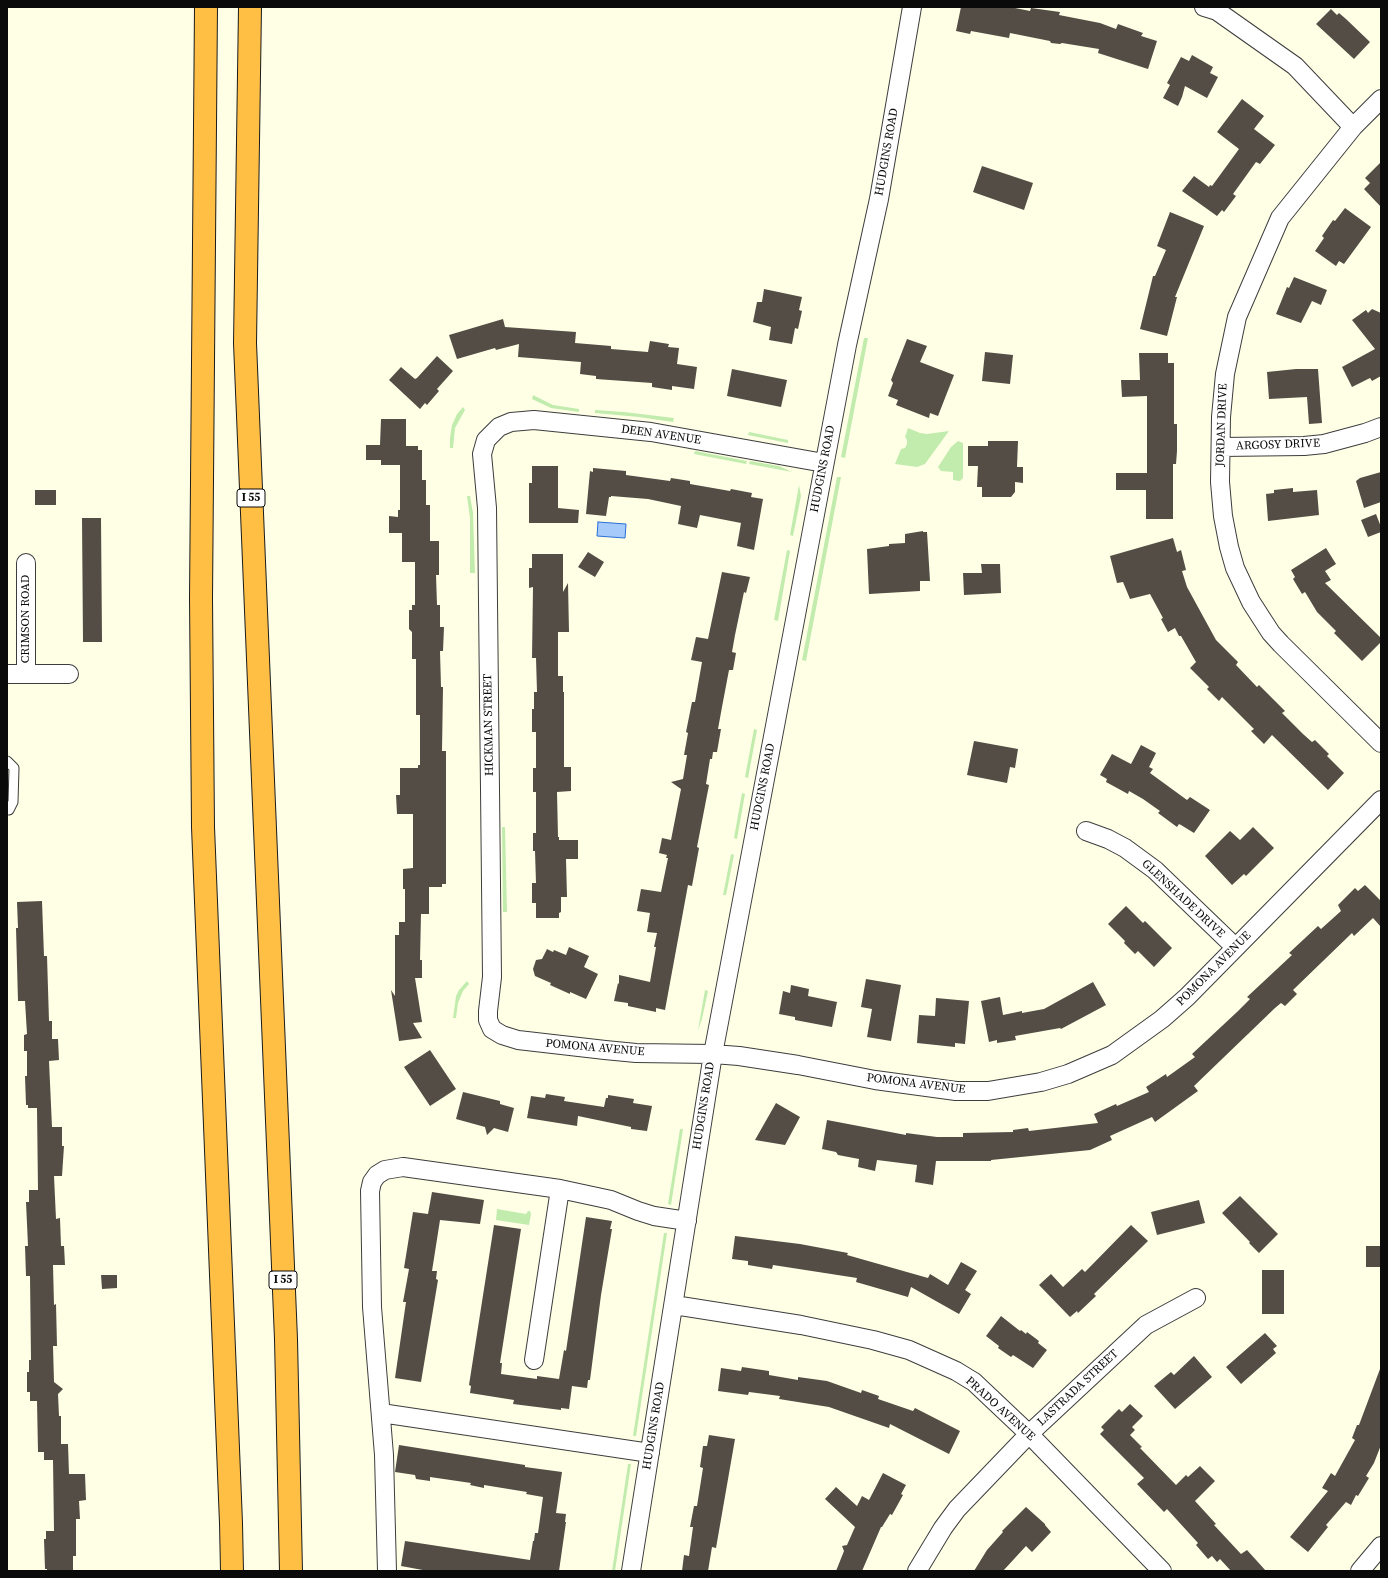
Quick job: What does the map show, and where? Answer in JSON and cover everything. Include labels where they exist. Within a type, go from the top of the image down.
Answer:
[{"type":"highway","points":[[206,7],[201,598],[203,827],[232,1571]]},
{"type":"highway","name":"I 55","points":[[250,7],[245,343],[285,1323],[291,1571]]},
{"type":"street","name":"HUDGINS ROAD","points":[[632,1571],[713,1054],[850,327],[879,199],[912,7]]},
{"type":"street","points":[[1204,7],[1217,11],[1294,66],[1353,127]]},
{"type":"street","name":"JORDAN DRIVE","points":[[1381,99],[1353,127],[1280,218],[1237,317],[1225,374],[1221,417],[1221,500],[1224,528],[1235,568],[1244,588],[1264,622],[1281,644],[1381,743]]},
{"type":"street","name":"DEEN AVENUE","points":[[499,427],[511,422],[522,420],[611,427],[696,439],[824,463]]},
{"type":"street","name":"HICKMAN STREET","points":[[492,1029],[488,1020],[492,977],[487,508],[482,454],[486,440],[499,427]]},
{"type":"street","name":"ARGOSY DRIVE","points":[[1221,447],[1304,446],[1324,444],[1381,427]]},
{"type":"street","name":"CRIMSON ROAD","points":[[26,563],[26,674]]},
{"type":"street","points":[[7,674],[69,674]]},
{"type":"street","name":"POMONA AVENUE","points":[[492,1029],[502,1035],[518,1040],[605,1050],[713,1054],[746,1057],[882,1081],[956,1092],[988,1091],[1041,1082],[1091,1065],[1137,1038],[1162,1019],[1187,996],[1381,800]]},
{"type":"street","name":"GLENSHADE DRIVE","points":[[1086,831],[1108,839],[1125,848],[1155,870],[1235,948]]},
{"type":"street","points":[[387,1571],[381,1413],[372,1307],[370,1209],[372,1182],[377,1176],[385,1170],[403,1166],[560,1189],[611,1200],[654,1216],[687,1221]]},
{"type":"street","points":[[534,1360],[560,1189]]},
{"type":"street","name":"LASTRADA STREET","points":[[917,1571],[943,1528],[957,1509],[1029,1434],[1146,1325],[1196,1298]]},
{"type":"street","name":"PRADO AVENUE","points":[[674,1305],[801,1325],[874,1340],[909,1350],[956,1371],[974,1382],[1029,1434],[1162,1571]]},
{"type":"street","points":[[381,1413],[650,1453]]},
{"type":"street","points":[[1360,1571],[1381,1546]]},
{"type":"lane","points":[[7,761],[14,768],[13,802],[9,810],[7,810]]},
{"type":"green space","points":[[864,338],[868,338],[845,458],[841,457]]},
{"type":"green space","points":[[533,395],[553,405],[579,409],[579,412],[551,408],[532,399]]},
{"type":"green space","points":[[463,407],[465,410],[455,428],[453,448],[450,448],[452,425],[457,414]]},
{"type":"green space","points":[[595,410],[674,418],[673,422],[595,413]]},
{"type":"green space","points":[[908,428],[927,434],[949,431],[925,464],[917,467],[895,464],[901,449],[905,448],[907,444],[905,437]]},
{"type":"green space","points":[[749,432],[788,440],[788,443],[748,435]]},
{"type":"green space","points":[[958,441],[963,443],[963,478],[960,481],[953,480],[953,472],[941,471],[938,467],[951,447]]},
{"type":"green space","points":[[695,451],[747,461],[746,464],[694,454]]},
{"type":"green space","points":[[750,461],[779,466],[792,472],[749,464]]},
{"type":"green space","points":[[837,477],[841,477],[806,661],[802,660]]},
{"type":"green space","points":[[799,485],[801,496],[793,536],[790,535]]},
{"type":"green space","points":[[467,496],[470,496],[473,513],[475,573],[470,573],[470,518]]},
{"type":"green space","points":[[787,550],[790,551],[778,621],[774,620]]},
{"type":"green space","points":[[754,729],[757,730],[748,778],[745,777]]},
{"type":"green space","points":[[742,793],[745,794],[737,839],[734,838]]},
{"type":"green space","points":[[502,827],[505,827],[507,912],[503,912]]},
{"type":"green space","points":[[731,854],[734,855],[726,895],[723,895]]},
{"type":"green space","points":[[467,981],[469,984],[463,991],[458,1003],[456,1018],[453,1018],[456,996]]},
{"type":"green space","points":[[705,990],[708,991],[698,1030]]},
{"type":"green space","points":[[680,1129],[683,1129],[671,1205],[668,1204]]},
{"type":"green space","points":[[497,1209],[526,1214],[530,1211],[531,1214],[529,1225],[496,1220]]},
{"type":"green space","points":[[664,1233],[667,1233],[636,1436],[633,1436]]},
{"type":"green space","points":[[628,1464],[631,1464],[615,1571],[612,1571]]},
{"type":"water","points":[[598,522],[626,524],[625,538],[597,536]]},
{"type":"building","points":[[961,7],[1010,7],[1030,11],[1031,8],[1060,12],[1059,15],[1100,23],[1116,29],[1118,24],[1143,33],[1141,36],[1157,41],[1148,69],[1098,53],[1099,49],[1062,43],[1051,43],[1050,41],[1010,33],[1009,38],[971,31],[970,34],[956,31]]},
{"type":"building","points":[[1331,9],[1337,15],[1339,13],[1370,42],[1354,59],[1316,24]]},
{"type":"building","points":[[1192,55],[1213,67],[1210,73],[1218,77],[1207,98],[1185,86],[1178,106],[1163,98],[1170,85],[1167,83],[1181,57],[1189,61]]},
{"type":"building","points":[[1242,99],[1264,116],[1254,129],[1275,145],[1260,164],[1256,162],[1233,194],[1236,196],[1224,212],[1222,210],[1217,216],[1182,191],[1194,176],[1209,187],[1210,185],[1212,186],[1239,149],[1217,132]]},
{"type":"building","points":[[1381,162],[1381,207],[1364,189],[1370,183],[1365,178]]},
{"type":"building","points":[[982,166],[1033,183],[1024,210],[973,192]]},
{"type":"building","points":[[1345,208],[1371,227],[1344,264],[1339,261],[1336,266],[1315,251],[1324,238],[1322,236],[1333,220],[1335,221]]},
{"type":"building","points":[[1170,212],[1204,226],[1175,297],[1177,297],[1167,336],[1140,329],[1153,276],[1155,276],[1166,250],[1157,246]]},
{"type":"building","points":[[1294,277],[1327,290],[1321,305],[1312,301],[1301,323],[1276,314],[1287,287],[1289,288]]},
{"type":"building","points":[[764,289],[802,297],[799,310],[802,311],[798,329],[795,328],[792,344],[769,340],[771,327],[753,322],[757,302],[762,302]]},
{"type":"building","points":[[1372,309],[1381,313],[1381,376],[1372,381],[1370,378],[1352,387],[1342,367],[1375,349],[1352,320],[1366,310],[1368,313]]},
{"type":"building","points":[[503,319],[505,327],[576,332],[575,343],[611,346],[611,349],[648,352],[650,341],[669,344],[668,347],[679,348],[677,364],[697,367],[694,389],[672,386],[672,390],[652,387],[652,383],[596,379],[596,376],[580,374],[581,362],[518,357],[519,344],[496,350],[495,348],[457,359],[449,335]]},
{"type":"building","points":[[907,339],[927,346],[920,362],[954,375],[938,416],[930,413],[929,418],[896,405],[898,400],[888,396],[893,383],[891,380]]},
{"type":"building","points":[[985,352],[1013,355],[1010,384],[982,381]]},
{"type":"building","points":[[1139,353],[1168,353],[1168,363],[1174,363],[1174,424],[1177,424],[1177,451],[1176,464],[1173,464],[1173,519],[1146,519],[1146,490],[1116,490],[1116,473],[1147,473],[1147,396],[1122,397],[1121,380],[1140,380]]},
{"type":"building","points":[[437,356],[453,371],[437,389],[439,391],[427,405],[425,403],[420,409],[389,380],[401,367],[415,379],[417,378]]},
{"type":"building","points":[[732,369],[787,380],[781,407],[727,396]]},
{"type":"building","points":[[1296,369],[1318,369],[1322,423],[1309,424],[1307,397],[1269,399],[1267,372]]},
{"type":"building","points":[[381,419],[406,419],[406,446],[418,446],[418,450],[422,450],[422,480],[426,480],[426,505],[430,505],[430,541],[439,541],[439,575],[436,575],[437,605],[440,605],[440,627],[444,627],[443,651],[440,651],[441,687],[443,687],[442,751],[446,751],[446,884],[442,884],[442,887],[429,887],[429,914],[421,914],[420,960],[422,960],[422,978],[415,978],[422,1022],[413,1023],[422,1038],[399,1041],[391,990],[395,996],[395,935],[399,935],[399,922],[405,922],[405,889],[403,889],[403,869],[413,868],[413,814],[397,814],[396,795],[400,795],[400,768],[418,768],[418,765],[420,765],[420,715],[416,715],[416,659],[412,659],[412,632],[409,629],[409,610],[412,610],[412,605],[415,605],[415,562],[402,562],[402,533],[389,533],[389,516],[398,517],[398,510],[400,510],[400,465],[381,465],[381,460],[366,460],[366,445],[380,445]]},
{"type":"building","points":[[988,441],[1018,441],[1017,467],[1023,467],[1023,483],[1015,482],[1015,492],[1011,497],[982,497],[982,487],[977,487],[978,466],[968,466],[968,446],[988,446]]},
{"type":"building","points":[[532,466],[558,466],[558,508],[579,510],[578,523],[529,523],[529,483],[532,483]]},
{"type":"building","points":[[593,468],[626,471],[626,475],[670,481],[671,478],[690,481],[690,484],[752,493],[751,497],[763,499],[754,550],[737,546],[741,523],[700,515],[697,528],[678,524],[681,506],[648,499],[611,496],[609,497],[606,516],[586,514],[590,471],[593,472]]},
{"type":"building","points":[[1381,472],[1381,502],[1364,508],[1356,481],[1360,478]]},
{"type":"building","points":[[1293,488],[1293,492],[1317,490],[1319,515],[1268,521],[1266,494],[1274,493],[1274,490]]},
{"type":"building","points":[[35,490],[56,490],[56,505],[35,505]]},
{"type":"building","points":[[1376,514],[1381,527],[1381,532],[1368,537],[1361,520]]},
{"type":"building","points":[[82,518],[101,518],[102,642],[83,642]]},
{"type":"building","points":[[923,531],[927,532],[930,581],[920,581],[920,591],[869,594],[867,549],[889,546],[889,544],[905,543],[905,534]]},
{"type":"building","points":[[1173,538],[1177,552],[1181,550],[1186,570],[1182,571],[1187,587],[1216,640],[1238,662],[1236,665],[1257,687],[1259,685],[1285,711],[1282,713],[1312,742],[1315,740],[1329,754],[1327,756],[1344,773],[1328,790],[1272,735],[1264,744],[1251,731],[1254,729],[1222,697],[1219,701],[1207,689],[1209,687],[1190,668],[1196,662],[1181,636],[1179,636],[1175,628],[1168,632],[1161,619],[1163,618],[1150,594],[1130,599],[1123,582],[1117,583],[1110,556]]},
{"type":"building","points":[[1326,548],[1336,564],[1325,571],[1331,580],[1325,583],[1381,638],[1381,642],[1362,661],[1334,633],[1336,631],[1317,612],[1305,592],[1302,594],[1293,579],[1295,577],[1291,570]]},
{"type":"building","points":[[588,552],[604,562],[595,577],[578,567]]},
{"type":"building","points":[[532,554],[563,554],[563,592],[568,583],[569,632],[558,632],[558,676],[563,676],[564,767],[571,767],[571,791],[557,792],[558,837],[559,840],[578,840],[578,859],[566,859],[567,897],[561,897],[561,912],[559,913],[559,918],[536,918],[536,903],[532,903],[532,883],[536,883],[533,833],[536,833],[536,792],[533,792],[533,768],[536,768],[536,732],[532,732],[532,709],[534,709],[534,692],[537,692],[536,658],[532,658],[533,587],[529,588],[529,568],[532,568]]},
{"type":"building","points":[[981,564],[1000,564],[1001,593],[964,595],[963,573],[982,573]]},
{"type":"building","points":[[722,572],[750,577],[746,593],[744,592],[735,635],[732,652],[736,653],[733,670],[729,670],[718,729],[721,729],[717,752],[713,752],[712,759],[710,759],[706,784],[709,785],[697,847],[699,848],[692,886],[688,885],[665,1010],[656,1008],[656,1012],[628,1006],[628,1003],[614,1001],[618,983],[619,984],[619,975],[650,982],[657,933],[647,932],[650,913],[637,911],[641,889],[661,892],[668,858],[666,858],[667,855],[659,853],[662,838],[671,840],[681,789],[671,782],[683,779],[687,755],[684,755],[688,733],[686,732],[692,702],[695,702],[702,662],[691,660],[696,637],[708,639]]},
{"type":"building","points":[[974,741],[1018,749],[1015,768],[1010,767],[1007,783],[967,775]]},
{"type":"building","points":[[1141,745],[1156,753],[1149,767],[1153,769],[1150,773],[1187,800],[1190,797],[1210,810],[1194,833],[1179,824],[1177,827],[1158,813],[1160,811],[1143,799],[1129,791],[1128,794],[1106,782],[1107,779],[1100,775],[1112,754],[1131,764]]},
{"type":"building","points":[[1253,827],[1274,848],[1246,876],[1244,874],[1232,885],[1205,856],[1230,831],[1240,840]]},
{"type":"building","points":[[1365,885],[1381,901],[1381,927],[1373,918],[1354,936],[1352,933],[1293,990],[1297,994],[1285,1006],[1281,1003],[1275,1008],[1194,1086],[1198,1091],[1155,1122],[1152,1117],[1110,1136],[1112,1140],[1090,1150],[991,1161],[936,1161],[933,1185],[915,1182],[917,1165],[877,1160],[875,1171],[858,1167],[859,1159],[838,1155],[836,1152],[822,1149],[827,1120],[906,1135],[906,1133],[937,1137],[963,1137],[963,1133],[1013,1132],[1013,1130],[1028,1128],[1029,1131],[1098,1123],[1094,1114],[1149,1092],[1146,1087],[1166,1074],[1167,1077],[1195,1057],[1192,1054],[1250,999],[1247,997],[1292,955],[1289,953],[1318,926],[1321,929],[1341,911],[1338,905],[1355,888],[1358,891]]},
{"type":"building","points":[[42,901],[44,956],[47,956],[49,1021],[52,1021],[52,1039],[58,1039],[59,1060],[49,1061],[52,1127],[62,1127],[62,1146],[64,1146],[62,1176],[54,1176],[56,1219],[60,1218],[61,1246],[64,1246],[65,1265],[53,1265],[57,1346],[53,1346],[54,1382],[63,1389],[58,1394],[59,1416],[61,1416],[61,1444],[68,1444],[69,1474],[85,1474],[86,1500],[79,1501],[80,1519],[76,1519],[76,1556],[73,1556],[73,1571],[47,1571],[47,1569],[45,1569],[44,1539],[46,1539],[46,1531],[54,1531],[53,1460],[44,1460],[44,1452],[38,1452],[37,1401],[30,1401],[30,1392],[27,1392],[27,1372],[29,1372],[29,1360],[31,1360],[30,1276],[26,1276],[25,1246],[28,1246],[26,1202],[29,1202],[29,1190],[38,1190],[37,1108],[28,1108],[28,1105],[26,1105],[25,1076],[27,1076],[27,1051],[24,1051],[24,1035],[27,1034],[25,1001],[18,1001],[16,928],[18,928],[17,902]]},
{"type":"building","points":[[1126,906],[1143,923],[1145,921],[1172,948],[1154,967],[1138,951],[1135,954],[1124,943],[1125,941],[1108,924]]},
{"type":"building","points":[[569,947],[589,956],[584,967],[598,974],[586,999],[550,985],[551,983],[535,976],[533,969],[536,960],[542,959],[547,949],[566,955]]},
{"type":"building","points":[[866,979],[901,985],[891,1041],[867,1037],[872,1009],[861,1007]]},
{"type":"building","points":[[1093,982],[1106,1005],[1061,1029],[1015,1036],[1016,1040],[997,1043],[997,1040],[989,1042],[981,1001],[1000,997],[1003,1015],[1022,1011],[1022,1013],[1044,1009]]},
{"type":"building","points":[[791,985],[809,989],[808,996],[837,1002],[832,1027],[795,1020],[795,1017],[779,1014],[783,991],[790,993]]},
{"type":"building","points":[[936,998],[969,1001],[965,1044],[955,1043],[955,1047],[917,1043],[919,1015],[935,1016]]},
{"type":"building","points":[[430,1050],[456,1089],[430,1106],[404,1067]]},
{"type":"building","points":[[463,1092],[500,1101],[500,1104],[514,1108],[508,1132],[494,1128],[487,1135],[485,1127],[456,1119]]},
{"type":"building","points":[[546,1094],[565,1097],[564,1101],[604,1107],[608,1095],[634,1099],[633,1103],[652,1106],[647,1131],[631,1129],[631,1127],[578,1116],[577,1126],[527,1118],[531,1096],[545,1098]]},
{"type":"building","points":[[776,1103],[800,1117],[785,1145],[755,1140]]},
{"type":"building","points":[[432,1192],[484,1200],[480,1224],[440,1220],[432,1271],[437,1271],[436,1279],[438,1280],[421,1382],[395,1378],[406,1302],[403,1302],[409,1269],[404,1268],[413,1212],[428,1214]]},
{"type":"building","points":[[1240,1196],[1278,1234],[1259,1253],[1222,1213]]},
{"type":"building","points":[[1199,1200],[1205,1223],[1157,1235],[1151,1212]]},
{"type":"building","points":[[586,1217],[612,1221],[590,1380],[588,1380],[587,1388],[572,1386],[569,1409],[561,1408],[561,1410],[513,1404],[514,1400],[470,1393],[471,1386],[469,1385],[494,1225],[521,1229],[500,1363],[502,1363],[501,1374],[537,1379],[537,1376],[559,1379],[564,1350],[566,1351]]},
{"type":"building","points":[[1131,1225],[1148,1241],[1094,1294],[1096,1296],[1078,1313],[1077,1311],[1070,1317],[1039,1285],[1051,1274],[1063,1287],[1082,1269],[1085,1272]]},
{"type":"building","points":[[735,1236],[800,1244],[848,1253],[847,1255],[928,1278],[930,1274],[948,1285],[961,1262],[977,1271],[965,1290],[971,1294],[959,1314],[911,1287],[908,1297],[856,1282],[857,1278],[773,1265],[772,1269],[748,1265],[748,1261],[732,1259]]},
{"type":"building","points":[[1366,1246],[1381,1246],[1381,1267],[1366,1267]]},
{"type":"building","points":[[1262,1270],[1284,1270],[1284,1314],[1262,1314]]},
{"type":"building","points":[[101,1275],[117,1275],[117,1288],[102,1289]]},
{"type":"building","points":[[1001,1316],[1020,1331],[1021,1330],[1026,1334],[1027,1332],[1039,1341],[1038,1343],[1047,1350],[1033,1368],[1013,1355],[1011,1357],[998,1348],[999,1346],[986,1336]]},
{"type":"building","points":[[1265,1333],[1277,1346],[1273,1349],[1276,1353],[1241,1384],[1226,1367]]},
{"type":"building","points":[[1194,1356],[1212,1377],[1175,1409],[1154,1386],[1171,1372],[1174,1375]]},
{"type":"building","points":[[742,1367],[769,1371],[769,1375],[798,1380],[798,1377],[827,1381],[861,1393],[862,1390],[879,1396],[878,1399],[913,1411],[915,1408],[960,1431],[949,1454],[890,1424],[889,1428],[829,1407],[779,1399],[780,1396],[749,1392],[748,1395],[718,1391],[721,1368],[741,1371]]},
{"type":"building","points":[[1380,1369],[1381,1445],[1374,1463],[1366,1476],[1369,1478],[1358,1496],[1356,1495],[1351,1505],[1346,1502],[1326,1525],[1328,1527],[1308,1552],[1290,1537],[1328,1491],[1322,1488],[1331,1473],[1335,1476],[1355,1440],[1352,1438],[1357,1425],[1359,1425]]},
{"type":"building","points":[[1130,1404],[1143,1416],[1132,1427],[1135,1430],[1130,1435],[1142,1447],[1140,1448],[1176,1485],[1186,1475],[1188,1477],[1200,1466],[1215,1481],[1195,1501],[1216,1524],[1214,1525],[1241,1554],[1247,1550],[1266,1571],[1231,1571],[1220,1559],[1217,1562],[1212,1556],[1208,1559],[1196,1545],[1198,1543],[1167,1509],[1164,1512],[1137,1484],[1144,1478],[1100,1434],[1104,1430],[1101,1427],[1119,1409],[1122,1412]]},
{"type":"building","points":[[709,1435],[735,1439],[716,1548],[712,1547],[708,1571],[682,1571],[684,1555],[689,1556],[693,1527],[690,1527],[694,1506],[697,1506],[703,1468],[700,1467],[703,1446],[707,1446]]},
{"type":"building","points":[[399,1445],[562,1472],[556,1513],[566,1514],[566,1522],[559,1571],[428,1571],[401,1566],[405,1541],[530,1560],[535,1533],[538,1533],[543,1497],[526,1494],[527,1492],[484,1485],[484,1488],[470,1485],[471,1483],[430,1477],[430,1481],[416,1479],[415,1475],[395,1472]]},
{"type":"building","points":[[883,1473],[906,1485],[901,1494],[903,1495],[892,1515],[890,1514],[881,1527],[862,1571],[836,1571],[844,1551],[842,1546],[847,1545],[855,1527],[825,1499],[836,1487],[857,1506],[862,1496],[869,1500]]},
{"type":"building","points":[[1026,1507],[1045,1524],[1051,1532],[1032,1552],[1026,1546],[1003,1571],[974,1571],[987,1550],[1003,1532],[1002,1531]]}]
